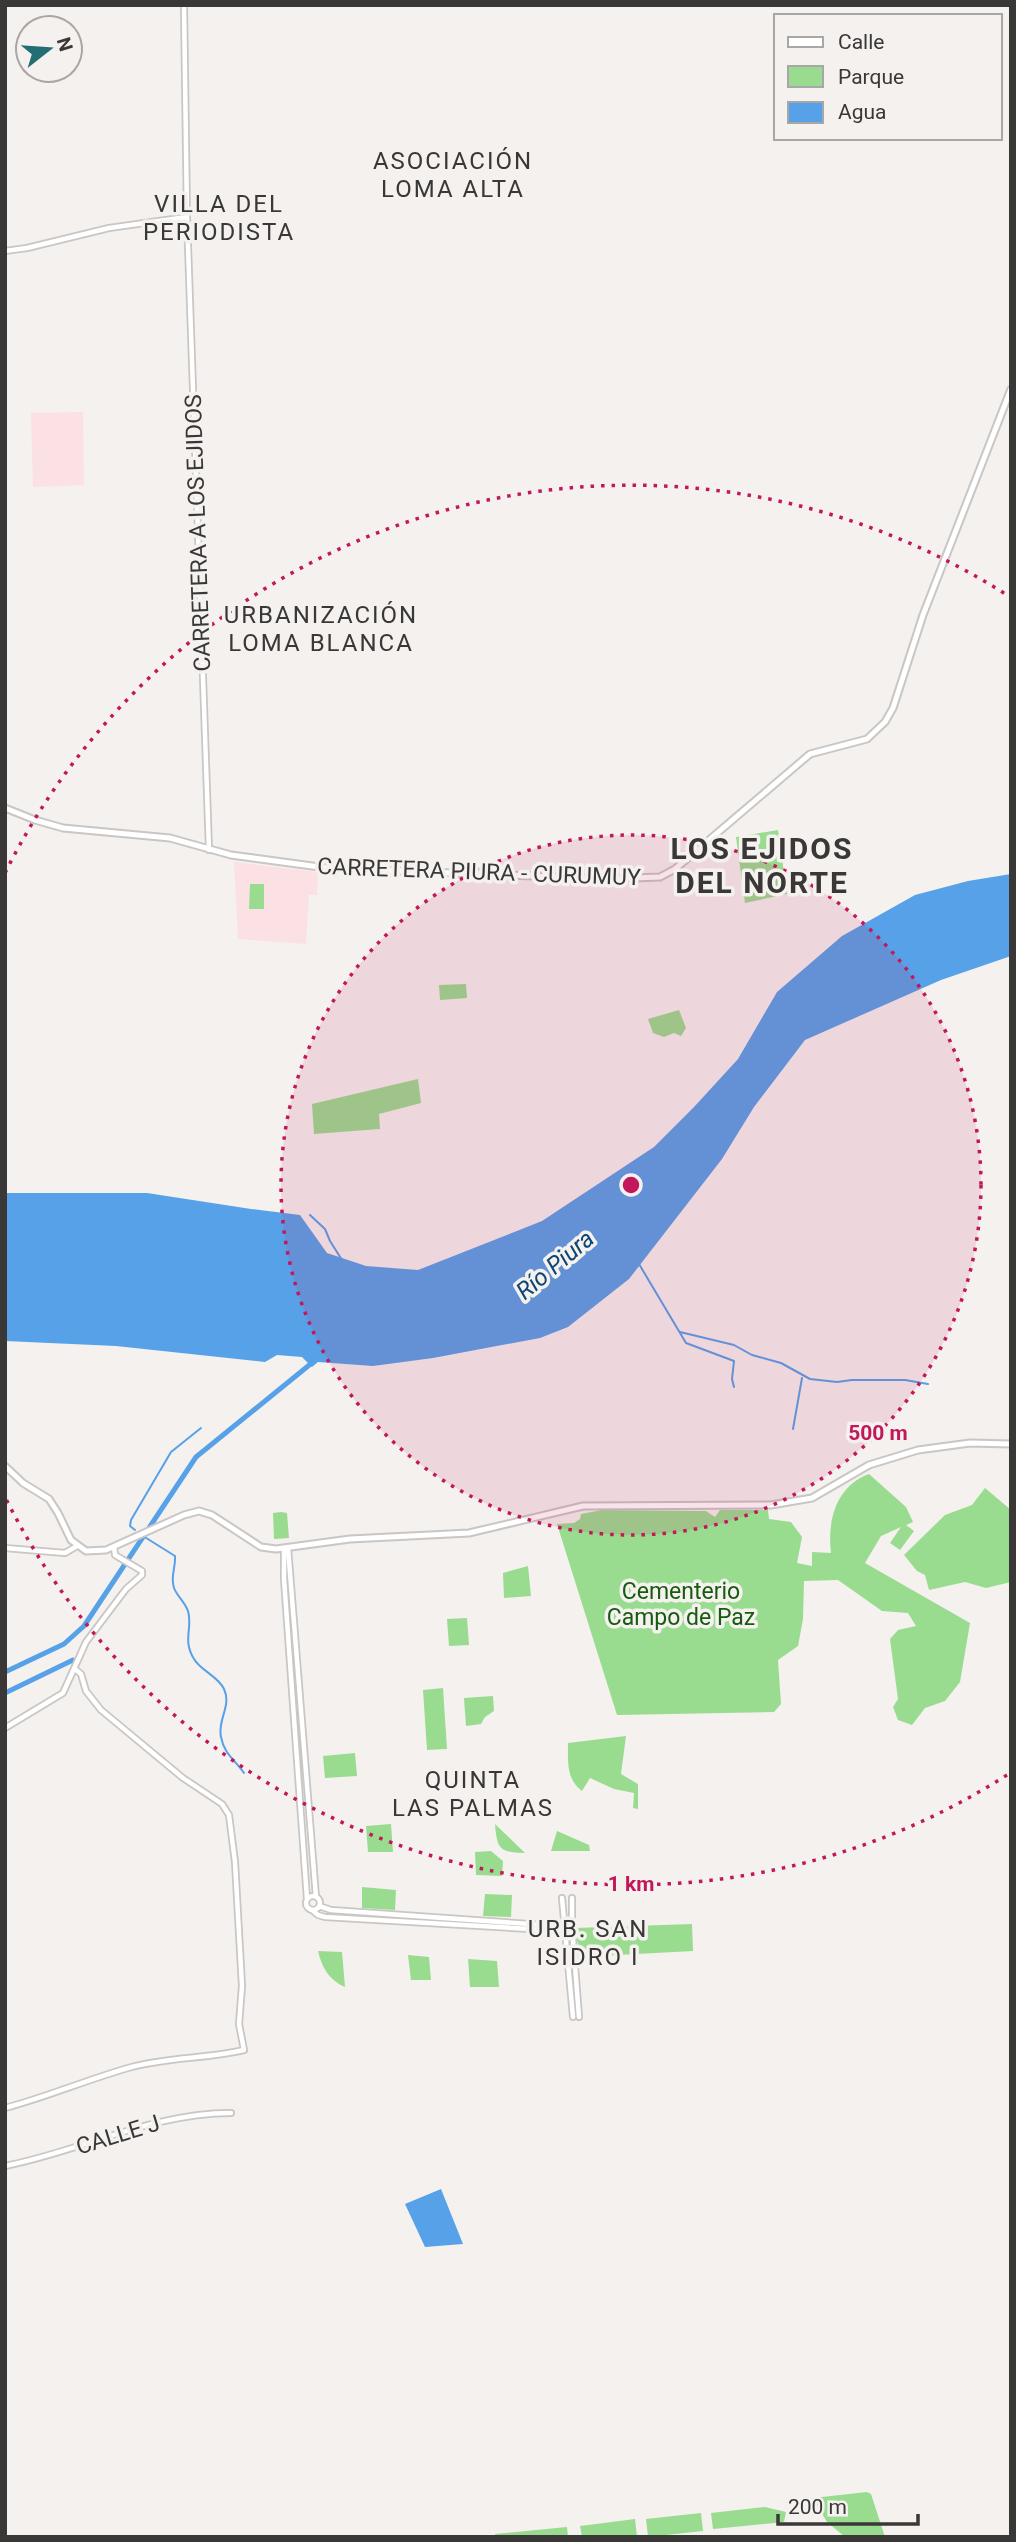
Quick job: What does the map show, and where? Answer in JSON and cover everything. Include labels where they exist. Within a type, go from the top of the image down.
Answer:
[{"type":"main road","name":"CARRETERA PIURA - CURUMUY","points":[[5,808],[63,828],[170,838],[252,859],[345,869],[607,878],[664,876],[810,754],[867,739],[886,722],[923,615],[1011,389]]},
{"type":"main road","points":[[5,1466],[23,1483],[49,1499],[68,1535],[77,1546],[93,1552],[114,1547],[192,1512],[206,1513],[261,1547],[286,1548],[350,1539],[469,1534],[583,1506],[781,1504],[812,1498],[869,1465],[918,1450],[970,1443],[1011,1444]]},
{"type":"street","name":"CARRETERA A LOS EJIDOS","points":[[184,5],[187,217],[209,850]]},
{"type":"street","points":[[5,251],[109,228],[187,217]]},
{"type":"street","points":[[5,1548],[65,1553],[77,1546]]},
{"type":"street","points":[[5,1728],[62,1694],[90,1637],[126,1589],[142,1575],[142,1571],[137,1567],[116,1555],[114,1547]]},
{"type":"street","points":[[286,1548],[316,1897],[319,1906]]},
{"type":"street","points":[[286,1548],[284,1579],[307,1906],[325,1917],[572,1927]]},
{"type":"street","points":[[5,2108],[129,2067],[160,2061],[218,2056],[244,2050],[239,2024],[242,1986],[235,1862],[229,1815],[222,1804],[183,1778],[101,1710],[86,1691],[81,1674],[74,1671]]},
{"type":"street","points":[[307,1899],[316,1897]]},
{"type":"street","points":[[562,1898],[573,2017]]},
{"type":"street","points":[[572,1898],[579,2017]]},
{"type":"street","points":[[312,1910],[319,1906],[331,1910],[563,1927]]},
{"type":"street","name":"CALLE J","points":[[5,2166],[61,2152],[140,2126],[196,2114],[231,2113]]},
{"type":"shaded area","points":[[83,412],[84,485],[33,487],[31,413]]},
{"type":"shaded area","points":[[234,862],[318,872],[317,895],[309,895],[306,944],[238,939]]},
{"type":"green space","points":[[778,830],[787,894],[745,903],[736,837]]},
{"type":"green space","points":[[250,884],[264,884],[264,909],[249,909]]},
{"type":"green space","points":[[466,984],[467,998],[440,1000],[439,985]]},
{"type":"green space","points":[[679,1010],[686,1028],[681,1036],[674,1033],[664,1037],[653,1033],[648,1019]]},
{"type":"green space","points":[[418,1079],[421,1103],[379,1114],[380,1129],[314,1134],[312,1104]]},
{"type":"green space","name":"Cementerio Campo de Paz","points":[[869,1474],[906,1507],[913,1522],[906,1525],[914,1531],[900,1550],[890,1543],[901,1527],[881,1536],[865,1563],[970,1623],[960,1682],[945,1701],[925,1708],[912,1725],[898,1720],[893,1707],[898,1699],[890,1639],[898,1630],[916,1626],[908,1613],[882,1611],[838,1580],[804,1581],[803,1619],[798,1646],[778,1660],[781,1704],[774,1712],[617,1715],[557,1524],[574,1523],[580,1519],[581,1514],[602,1510],[706,1511],[715,1517],[720,1510],[768,1510],[769,1519],[791,1522],[802,1537],[797,1563],[812,1566],[812,1552],[831,1553],[833,1517],[841,1496],[849,1487]]},
{"type":"green space","points":[[985,1488],[1011,1510],[1011,1582],[986,1588],[965,1582],[929,1590],[925,1575],[917,1571],[904,1555],[945,1515],[972,1505]]},
{"type":"green space","points":[[273,1513],[287,1513],[289,1538],[274,1539]]},
{"type":"green space","points":[[287,1559],[300,1724],[295,1714],[285,1579]]},
{"type":"green space","points":[[528,1566],[531,1596],[504,1598],[503,1573]]},
{"type":"green space","points":[[467,1618],[469,1645],[449,1646],[447,1619]]},
{"type":"green space","points":[[443,1688],[447,1749],[427,1750],[423,1690]]},
{"type":"green space","points":[[493,1696],[494,1711],[485,1717],[481,1724],[466,1726],[464,1698]]},
{"type":"green space","points":[[626,1736],[621,1774],[638,1784],[638,1809],[633,1808],[634,1793],[614,1789],[590,1778],[582,1791],[573,1781],[569,1769],[568,1743]]},
{"type":"green space","points":[[355,1753],[357,1776],[325,1778],[323,1756]]},
{"type":"green space","points":[[391,1824],[393,1852],[368,1852],[366,1826]]},
{"type":"green space","points":[[495,1824],[525,1853],[501,1848]]},
{"type":"green space","points":[[557,1831],[589,1845],[590,1851],[551,1851]]},
{"type":"green space","points":[[491,1851],[503,1861],[502,1876],[476,1875],[475,1852]]},
{"type":"green space","points":[[362,1887],[396,1890],[395,1910],[362,1908]]},
{"type":"green space","points":[[485,1894],[512,1895],[511,1917],[483,1916]]},
{"type":"green space","points":[[692,1924],[693,1951],[580,1957],[575,1928]]},
{"type":"green space","points":[[318,1951],[342,1952],[345,1987],[327,1973]]},
{"type":"green space","points":[[408,1955],[429,1957],[431,1980],[411,1980]]},
{"type":"green space","points":[[468,1959],[497,1961],[499,1987],[470,1987]]},
{"type":"green space","points":[[867,2492],[871,2494],[885,2537],[845,2537],[827,2522],[813,2498]]},
{"type":"green space","points":[[765,2507],[786,2512],[784,2522],[713,2529],[711,2513]]},
{"type":"green space","points":[[701,2513],[703,2531],[648,2537],[646,2519]]},
{"type":"green space","points":[[635,2519],[637,2537],[582,2537],[580,2526]]},
{"type":"green space","points":[[567,2527],[568,2537],[496,2537],[495,2534]]},
{"type":"water","name":"Río Piura","points":[[1011,874],[1011,956],[941,980],[805,1040],[754,1107],[722,1159],[629,1279],[568,1327],[540,1338],[373,1366],[318,1362],[312,1367],[302,1357],[277,1355],[265,1362],[116,1346],[5,1341],[5,1193],[147,1193],[300,1215],[327,1253],[366,1266],[418,1270],[542,1221],[654,1147],[738,1059],[777,992],[842,936],[915,895],[968,881]]},
{"type":"water","points":[[441,2189],[463,2244],[425,2247],[405,2204]]},
{"type":"waterway","points":[[310,1215],[325,1229],[342,1260]]},
{"type":"waterway","points":[[639,1264],[686,1343],[734,1361],[734,1387]]},
{"type":"waterway","points":[[680,1332],[734,1345],[752,1355],[781,1363],[810,1379],[837,1382],[905,1380],[928,1384]]},
{"type":"waterway","points":[[5,1672],[64,1644],[84,1626],[196,1457],[313,1362]]},
{"type":"waterway","points":[[793,1429],[802,1378]]},
{"type":"waterway","points":[[135,1530],[130,1526],[131,1520],[171,1452],[201,1428]]},
{"type":"waterway","points":[[143,1536],[175,1556],[173,1584],[188,1611],[189,1646],[197,1663],[224,1689],[226,1701],[220,1731],[222,1743],[244,1773]]},
{"type":"waterway","points":[[5,1693],[73,1660]]},
{"type":"district","name":"ASOCIACIÓN LOMA ALTA","points":[[453,175]]},
{"type":"district","name":"VILLA DEL PERIODISTA","points":[[219,218]]},
{"type":"district","name":"URBANIZACIÓN LOMA BLANCA","points":[[321,629]]},
{"type":"district","name":"LOS EJIDOS DEL NORTE","points":[[762,865]]},
{"type":"district","name":"QUINTA LAS PALMAS","points":[[473,1794]]},
{"type":"district","name":"URB. SAN ISIDRO I","points":[[588,1943]]}]
